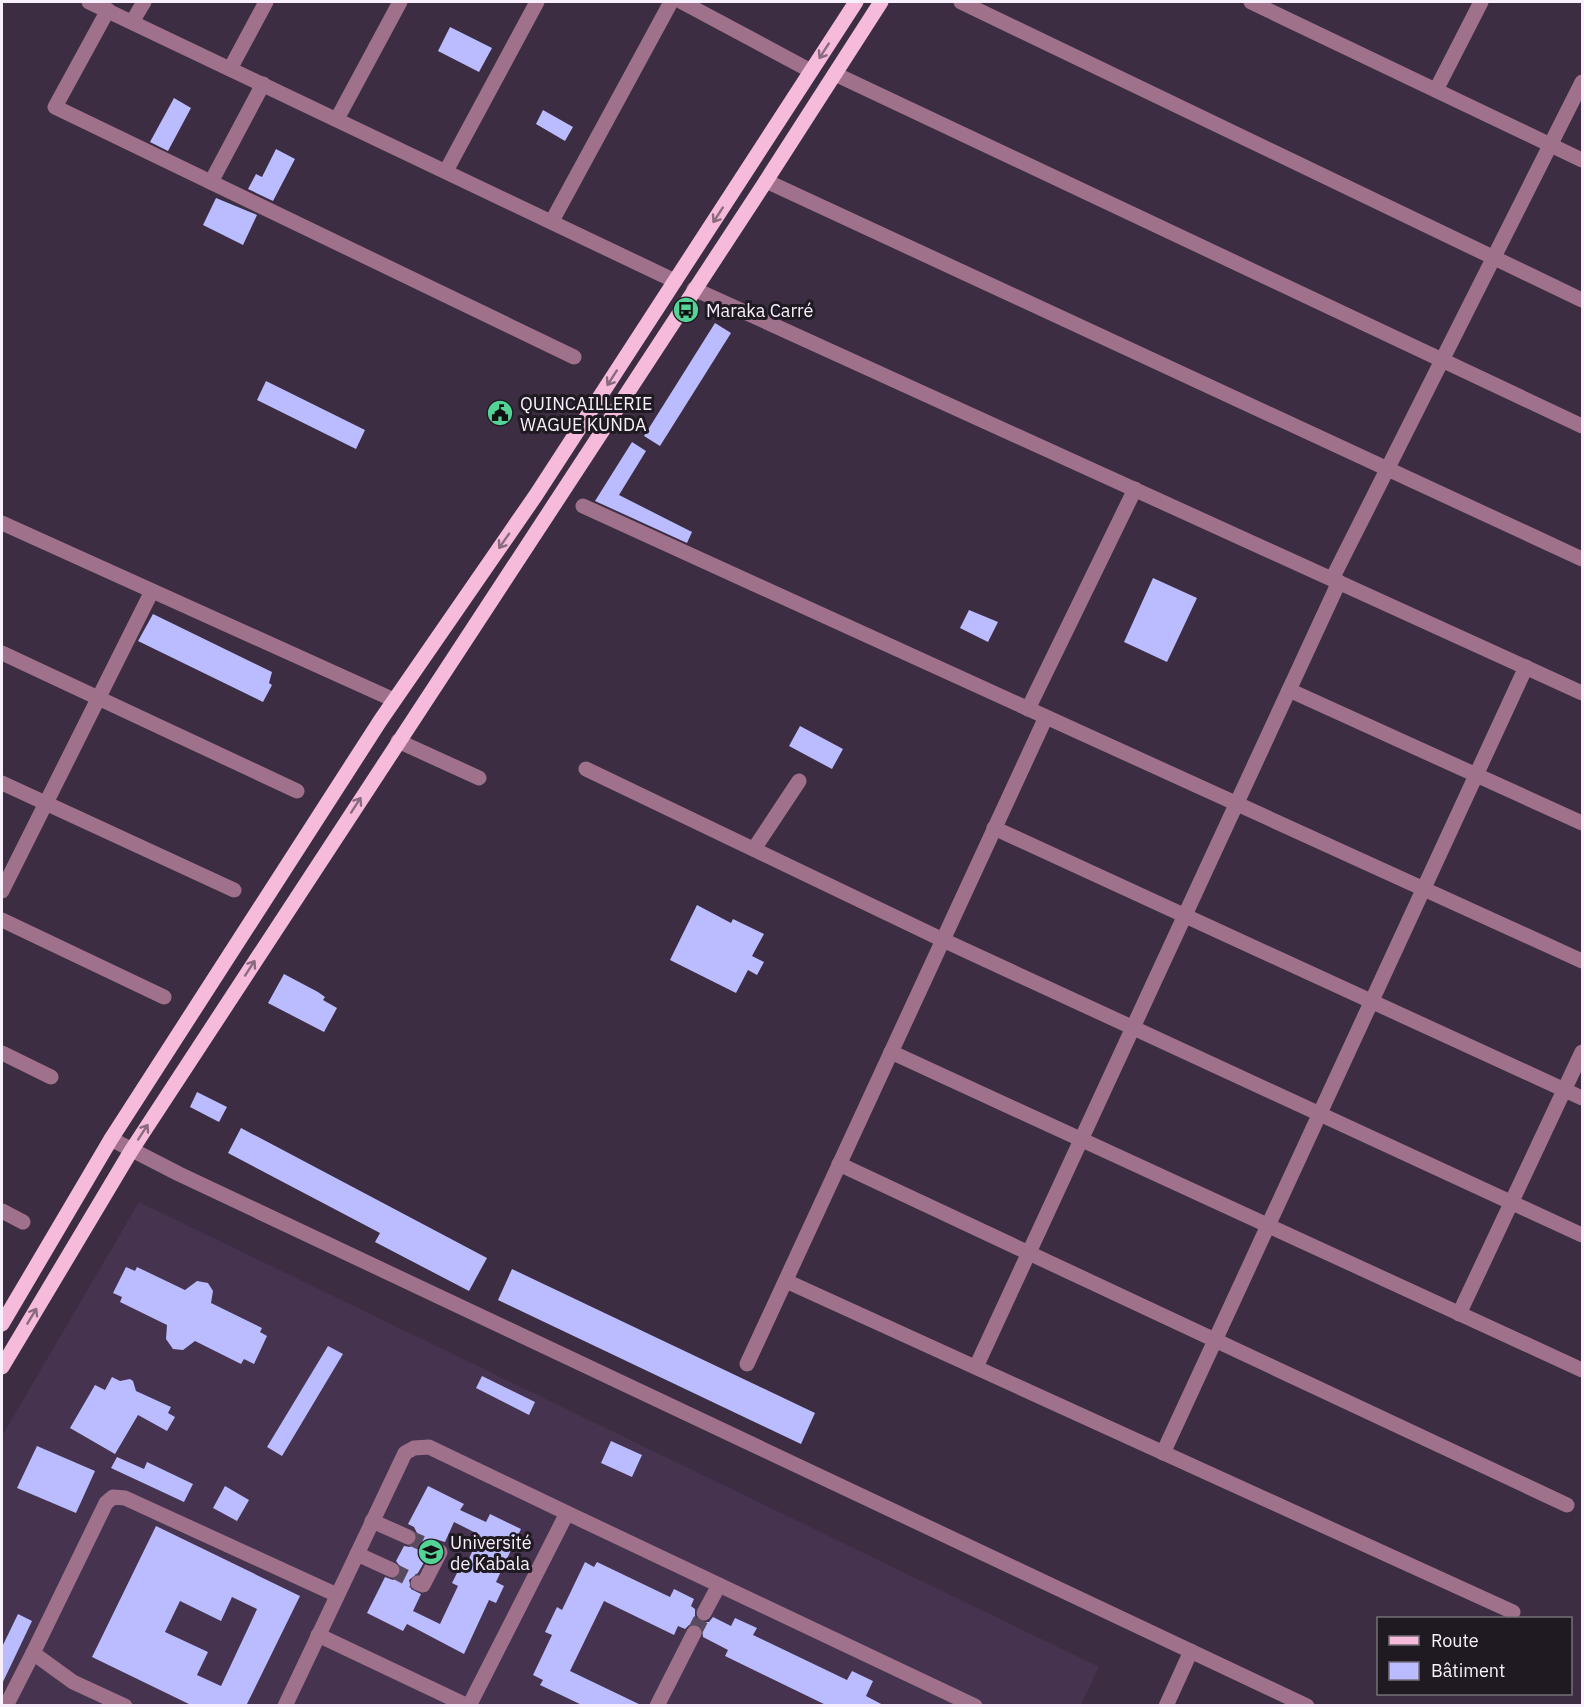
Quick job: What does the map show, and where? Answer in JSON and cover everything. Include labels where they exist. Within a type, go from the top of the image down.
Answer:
[{"type":"main road","points":[[2,1324],[111,1139],[394,700],[536,495],[855,2]]},
{"type":"main road","points":[[2,1367],[131,1151],[881,2]]},
{"type":"street","points":[[89,2],[675,281]]},
{"type":"street","points":[[132,22],[144,2]]},
{"type":"street","points":[[230,69],[266,2]]},
{"type":"street","points":[[337,119],[400,2]]},
{"type":"street","points":[[446,171],[537,2]]},
{"type":"street","points":[[552,221],[671,2]]},
{"type":"street","points":[[682,2],[811,71]]},
{"type":"street","points":[[962,2],[1582,300]]},
{"type":"street","points":[[1251,2],[1582,160]]},
{"type":"street","points":[[1436,90],[1481,2]]},
{"type":"street","points":[[108,10],[56,107],[574,357]]},
{"type":"street","points":[[836,74],[1582,426]]},
{"type":"street","points":[[976,1367],[1289,690],[1335,581],[1388,468],[1582,82]]},
{"type":"street","points":[[211,182],[262,84]]},
{"type":"street","points":[[766,181],[1582,559]]},
{"type":"street","points":[[694,290],[1582,693]]},
{"type":"street","points":[[1028,709],[1135,489]]},
{"type":"street","points":[[583,506],[1582,961]]},
{"type":"street","points":[[2,523],[394,700]]},
{"type":"street","points":[[2,891],[152,591]]},
{"type":"street","points":[[2,653],[297,791]]},
{"type":"street","points":[[1163,1453],[1526,667]]},
{"type":"street","points":[[1289,690],[1582,823]]},
{"type":"street","points":[[747,1364],[1046,717]]},
{"type":"street","points":[[398,741],[479,778]]},
{"type":"street","points":[[586,769],[943,940],[1582,1235]]},
{"type":"street","points":[[754,849],[799,781]]},
{"type":"street","points":[[2,783],[234,890]]},
{"type":"street","points":[[994,828],[1582,1098]]},
{"type":"street","points":[[2,921],[164,996]]},
{"type":"street","points":[[891,1052],[1582,1370]]},
{"type":"street","points":[[1460,1314],[1582,1052]]},
{"type":"street","points":[[2,1053],[51,1077]]},
{"type":"street","points":[[111,1139],[131,1151],[1307,1706]]},
{"type":"street","points":[[839,1164],[1567,1505]]},
{"type":"street","points":[[2,1211],[22,1222]]},
{"type":"street","points":[[786,1281],[1513,1612]]},
{"type":"street","points":[[285,1706],[405,1453],[414,1448],[429,1447],[975,1706]]},
{"type":"street","points":[[6,1706],[105,1503],[113,1497],[125,1498],[337,1595]]},
{"type":"street","points":[[318,1635],[469,1706],[567,1513]]},
{"type":"street","points":[[372,1521],[408,1537]]},
{"type":"street","points":[[418,1583],[423,1586],[440,1552],[435,1549]]},
{"type":"street","points":[[357,1554],[392,1570]]},
{"type":"street","points":[[704,1613],[719,1585]]},
{"type":"street","points":[[657,1706],[694,1633]]},
{"type":"street","points":[[1166,1706],[1191,1651]]},
{"type":"street","points":[[33,1653],[73,1682],[125,1706]]},
{"type":"shaded area","name":"Université de Kabala","points":[[139,1202],[1099,1667],[1080,1706],[2,1706],[2,1436]]},
{"type":"building","points":[[450,27],[492,48],[479,72],[438,51]]},
{"type":"building","points":[[174,98],[191,108],[168,151],[150,142]]},
{"type":"building","points":[[543,110],[573,127],[565,141],[536,124]]},
{"type":"building","points":[[276,149],[295,159],[273,201],[248,189],[256,174],[262,177]]},
{"type":"building","points":[[216,198],[257,215],[243,245],[203,225]]},
{"type":"building","points":[[715,323],[731,333],[660,446],[644,436]]},
{"type":"building","points":[[266,381],[365,430],[356,449],[257,400]]},
{"type":"building","points":[[632,442],[646,451],[619,495],[692,532],[687,543],[595,501]]},
{"type":"building","points":[[1153,578],[1197,598],[1167,662],[1124,642]]},
{"type":"building","points":[[969,610],[998,622],[988,642],[960,628]]},
{"type":"building","points":[[153,614],[272,672],[269,683],[272,685],[263,702],[138,641]]},
{"type":"building","points":[[800,726],[843,749],[832,769],[789,746]]},
{"type":"building","points":[[697,905],[731,923],[733,919],[764,934],[752,956],[764,962],[757,975],[748,970],[736,993],[670,960]]},
{"type":"building","points":[[284,974],[318,992],[325,997],[323,1000],[337,1008],[324,1032],[268,1003]]},
{"type":"building","points":[[197,1092],[227,1107],[219,1122],[190,1107]]},
{"type":"building","points":[[241,1128],[487,1258],[469,1291],[375,1242],[380,1233],[228,1153]]},
{"type":"building","points":[[126,1267],[135,1271],[137,1267],[185,1290],[197,1281],[208,1283],[213,1291],[211,1303],[262,1328],[260,1332],[267,1336],[254,1364],[244,1359],[241,1364],[195,1341],[183,1350],[173,1349],[166,1339],[167,1325],[120,1302],[122,1297],[113,1293]]},
{"type":"building","points":[[512,1269],[815,1413],[801,1444],[498,1300]]},
{"type":"building","points":[[328,1346],[343,1354],[282,1456],[267,1447]]},
{"type":"building","points":[[482,1376],[535,1402],[529,1415],[476,1388]]},
{"type":"building","points":[[112,1377],[120,1381],[130,1379],[136,1391],[171,1407],[168,1413],[175,1417],[167,1431],[138,1415],[115,1454],[70,1428],[95,1385],[105,1390]]},
{"type":"building","points":[[611,1441],[642,1455],[632,1477],[601,1463]]},
{"type":"building","points":[[37,1446],[95,1471],[76,1513],[17,1488]]},
{"type":"building","points":[[117,1457],[144,1469],[147,1462],[193,1484],[184,1502],[111,1468]]},
{"type":"building","points":[[225,1486],[249,1500],[237,1521],[213,1508]]},
{"type":"building","points":[[428,1486],[464,1504],[460,1510],[486,1522],[490,1514],[521,1529],[496,1582],[504,1586],[496,1603],[489,1600],[464,1654],[407,1624],[403,1631],[367,1613],[385,1577],[393,1580],[401,1575],[402,1569],[396,1561],[404,1546],[410,1547],[417,1541],[418,1535],[414,1527],[408,1524]],"holes":[[[454,1522],[480,1535],[465,1567],[461,1565],[452,1583],[458,1586],[440,1624],[413,1611],[421,1594],[411,1589],[409,1580],[418,1573],[428,1555],[427,1544],[435,1539],[445,1542]]]},
{"type":"building","points":[[156,1526],[300,1596],[246,1706],[193,1706],[92,1657]],"holes":[[[232,1597],[257,1609],[221,1686],[197,1675],[208,1652],[165,1632],[180,1601],[221,1621]]]},
{"type":"building","points":[[585,1562],[594,1567],[597,1562],[670,1597],[674,1589],[694,1599],[691,1606],[695,1609],[695,1618],[700,1622],[709,1622],[713,1617],[731,1626],[735,1618],[757,1628],[753,1635],[847,1680],[852,1671],[873,1681],[866,1696],[885,1706],[828,1706],[725,1656],[728,1650],[703,1637],[702,1628],[698,1624],[689,1625],[685,1629],[678,1626],[674,1635],[604,1601],[570,1671],[643,1706],[584,1706],[540,1685],[543,1680],[533,1675],[552,1635],[545,1632],[557,1607],[562,1610]]},
{"type":"building","points":[[18,1614],[32,1621],[2,1684],[2,1647]]},
{"type":"tunnel","points":[[408,1537],[435,1549]]},
{"type":"tunnel","points":[[392,1570],[418,1583]]},
{"type":"tunnel","points":[[694,1633],[704,1613]]},
{"type":"place","name":"Maraka Carré","points":[[686,310]]},
{"type":"place","name":"QUINCAILLERIE WAGUE KUNDA","points":[[500,413]]},
{"type":"place","name":"Université de Kabala","points":[[431,1552]]}]
